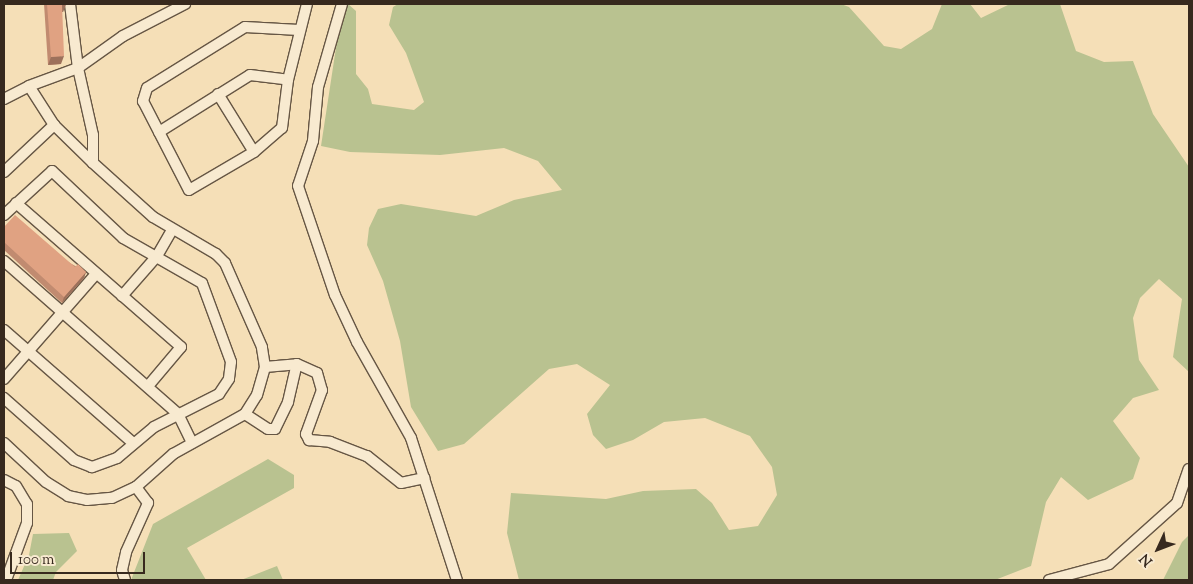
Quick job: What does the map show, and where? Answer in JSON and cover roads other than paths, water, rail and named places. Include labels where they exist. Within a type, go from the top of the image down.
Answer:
[{"type":"street","points":[[70,4],[78,68],[93,135],[92,163]]},
{"type":"street","points":[[4,99],[28,86],[78,68],[99,56],[123,36],[185,4]]},
{"type":"street","points":[[299,30],[246,27],[147,88],[144,101],[189,190],[254,152],[282,128],[288,80],[307,4]]},
{"type":"street","points":[[342,4],[318,87],[314,141],[298,186],[335,295],[411,438],[457,580]]},
{"type":"street","points":[[159,132],[250,76],[288,80]]},
{"type":"street","points":[[4,443],[46,482],[68,496],[88,500],[112,498],[136,487],[173,454],[245,414],[258,395],[265,366],[262,347],[225,263],[216,254],[172,230],[153,217],[92,163],[54,125],[28,86]]},
{"type":"street","points":[[218,94],[254,152]]},
{"type":"street","points":[[4,172],[54,125]]},
{"type":"street","points":[[4,215],[52,171],[124,238],[202,283],[231,362],[229,379],[219,394],[178,414],[133,443],[118,458],[92,467],[74,460],[4,398]]},
{"type":"street","points":[[16,203],[181,347],[148,386]]},
{"type":"street","points":[[122,296],[157,256],[172,230]]},
{"type":"street","points":[[4,261],[178,414],[192,443]]},
{"type":"street","points":[[4,379],[96,274]]},
{"type":"street","points":[[4,330],[133,443]]},
{"type":"street","points":[[265,366],[297,364],[317,373],[322,386],[306,434],[309,440],[330,442],[367,456],[401,483],[424,478]]},
{"type":"street","points":[[245,414],[268,429],[275,429],[288,402],[297,364]]},
{"type":"street","points":[[1049,580],[1109,564],[1177,503],[1189,469]]},
{"type":"street","points":[[4,480],[16,486],[27,504],[27,523],[6,580]]},
{"type":"street","points":[[125,580],[122,570],[126,552],[148,503],[136,487]]}]
